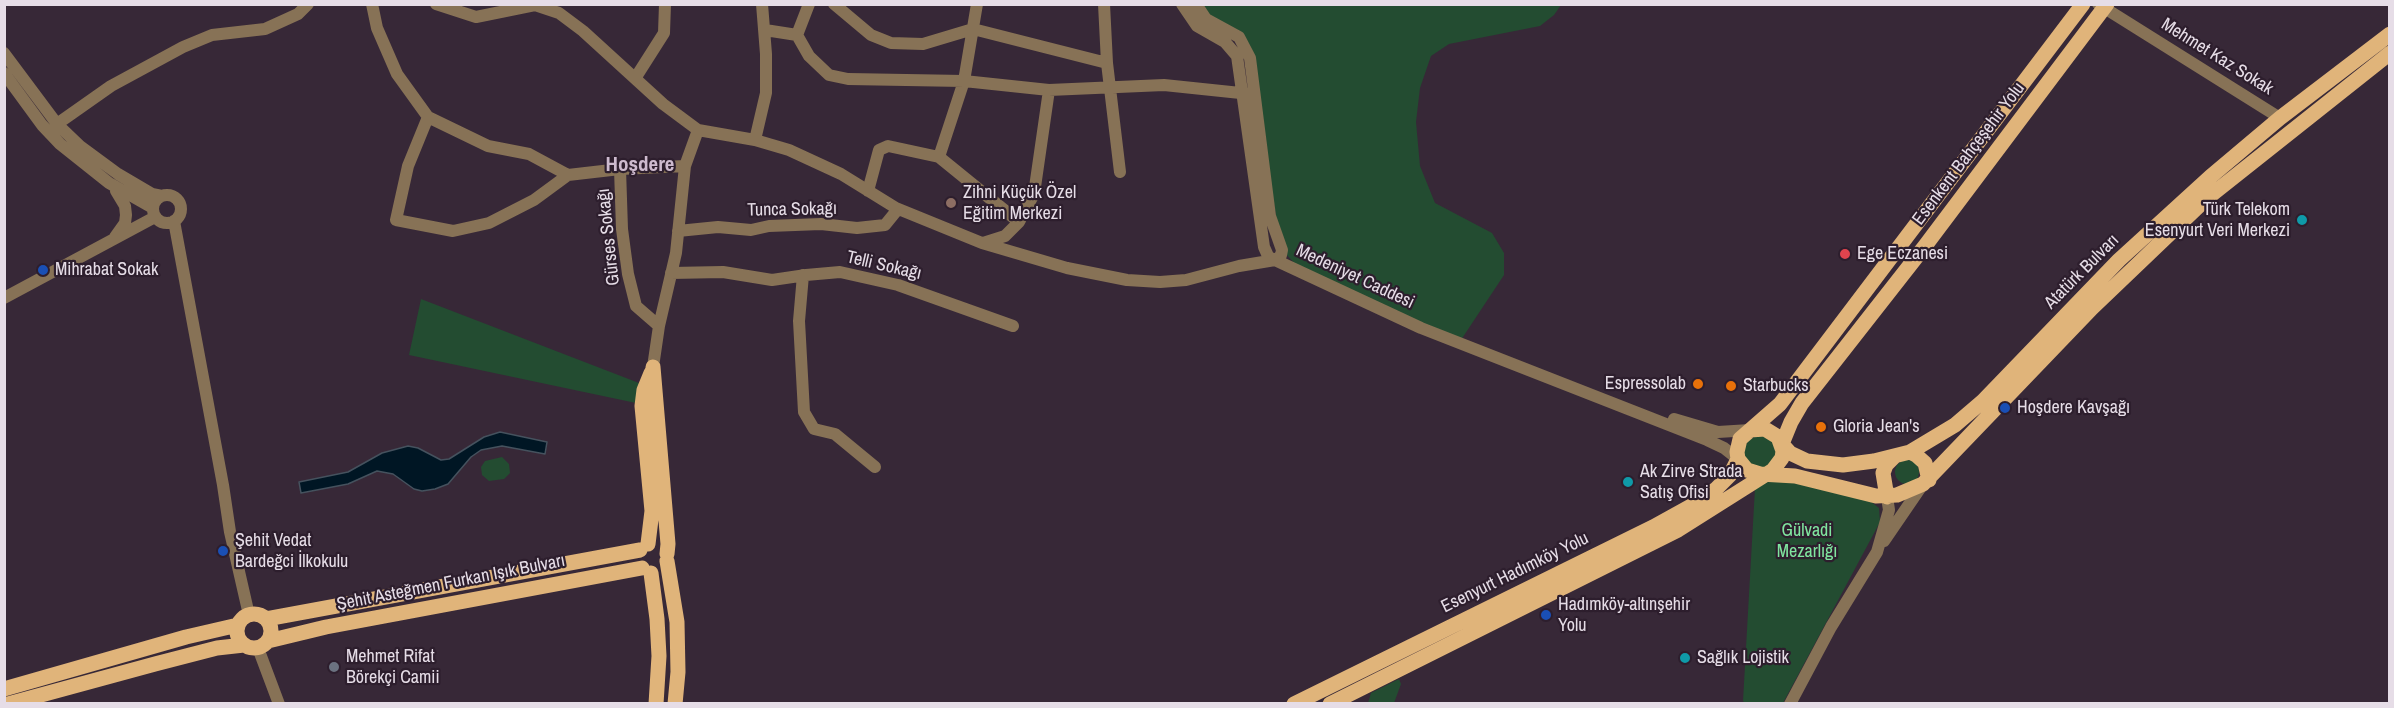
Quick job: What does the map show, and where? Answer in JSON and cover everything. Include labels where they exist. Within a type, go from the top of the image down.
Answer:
[{"type":"main road","name":"Esenkent Bahçeşehir Yolu","points":[[1750,430],[1780,404],[2093,7]]},
{"type":"main road","name":"Esenkent Bahçeşehir Yolu","points":[[1782,444],[1802,403],[1925,246],[2093,7]]},
{"type":"main road","name":"Atatürk Bulvarı","points":[[1782,444],[1798,458],[1824,464],[1843,465],[1894,457],[1910,452],[1955,425],[1983,401],[2120,260],[2210,177],[2280,118],[2390,34]]},
{"type":"main road","name":"Atatürk Bulvarı","points":[[1767,473],[1796,476],[1853,492],[1887,497],[1909,492],[1926,482],[2092,308],[2198,208],[2390,53]]},
{"type":"main road","points":[[653,368],[644,390],[642,406],[652,511],[644,547],[638,559],[646,570],[659,656],[656,704]]},
{"type":"main road","points":[[653,368],[668,544],[667,557],[677,622],[678,672],[675,704]]},
{"type":"main road","points":[[1765,429],[1778,437],[1782,444],[1782,459],[1773,470],[1767,473],[1753,473],[1738,459],[1740,439],[1750,430],[1765,429]]},
{"type":"main road","points":[[1910,452],[1925,464],[1926,482]]},
{"type":"main road","points":[[1887,497],[1883,473],[1887,462],[1894,457]]},
{"type":"main road","name":"Esenyurt Hadımköy Yolu","points":[[1294,704],[1653,527],[1700,501],[1716,489],[1730,475],[1738,459]]},
{"type":"main road","name":"Esenyurt Hadımköy Yolu","points":[[1330,704],[1678,530],[1767,473]]},
{"type":"main road","points":[[644,547],[662,546],[667,557]]},
{"type":"main road","name":"Şehit Asteğmen Furkan Işık Bulvarı","points":[[266,619],[644,547]]},
{"type":"main road","points":[[646,570],[660,571],[667,557]]},
{"type":"main road","name":"Şehit Asteğmen Furkan Işık Bulvarı","points":[[8,704],[217,648],[257,645],[326,627],[646,570]]},
{"type":"main road","points":[[4,689],[244,620],[257,614],[266,619],[271,627],[257,645],[238,636],[244,620]]},
{"type":"street","points":[[57,124],[111,86],[183,47],[212,35],[264,28],[298,14],[308,4]]},
{"type":"street","points":[[372,4],[377,28],[397,74],[428,117],[488,146],[529,154],[568,175]]},
{"type":"street","points":[[436,4],[476,17],[535,5],[559,13],[636,77],[663,104],[698,130],[685,166],[678,231],[653,368]]},
{"type":"street","points":[[636,77],[664,33],[665,4]]},
{"type":"street","points":[[755,140],[766,93],[765,30],[762,4]]},
{"type":"street","points":[[797,35],[809,4]]},
{"type":"street","points":[[834,4],[871,35],[891,43],[923,44],[973,29],[1107,63]]},
{"type":"street","points":[[939,157],[964,81],[977,4]]},
{"type":"street","points":[[1104,4],[1109,89],[1120,172]]},
{"type":"street","points":[[1182,4],[1197,26],[1232,48],[1250,94]]},
{"type":"street","points":[[1196,4],[1206,19],[1234,33],[1243,41],[1250,58],[1250,94],[1264,247],[1268,256],[1275,260]]},
{"type":"street","name":"Mehmet Kaz Sokak","points":[[2093,7],[2280,118]]},
{"type":"street","points":[[765,30],[797,35]]},
{"type":"street","points":[[797,35],[809,56],[829,75],[848,79],[964,81],[1049,90],[1164,85],[1250,94]]},
{"type":"street","points":[[4,53],[57,124],[80,146],[118,174],[152,194],[174,198],[180,205],[180,214],[174,221],[166,224],[154,212],[109,183],[53,138],[4,73]]},
{"type":"street","points":[[982,243],[1005,236],[1019,222],[1034,194],[1049,90]]},
{"type":"street","points":[[428,117],[408,166],[396,220],[453,231],[489,223],[534,200],[568,175],[620,169],[685,166]]},
{"type":"street","name":"Medeniyet Caddesi","points":[[698,130],[755,140],[789,150],[841,174],[898,208],[982,243],[1067,268],[1127,280],[1160,282],[1186,280],[1239,266],[1275,260],[1421,328],[1598,396]]},
{"type":"street","points":[[868,191],[879,150],[888,146],[939,157],[1019,222]]},
{"type":"street","name":"Gürses Sokağı","points":[[620,169],[622,229],[628,274],[636,306],[659,326]]},
{"type":"street","points":[[109,183],[122,199],[126,216],[121,231],[113,239]]},
{"type":"street","points":[[4,298],[113,239],[154,212],[156,200],[162,196]]},
{"type":"street","name":"Tunca Sokağı","points":[[678,231],[718,227],[751,230],[770,226],[821,224],[857,228],[885,225],[898,208]]},
{"type":"street","points":[[174,221],[223,485],[244,620]]},
{"type":"street","name":"Telli Sokağı","points":[[671,273],[723,272],[772,280],[840,272],[898,285],[1013,326]]},
{"type":"street","points":[[803,275],[799,321],[804,412],[814,429],[835,434],[875,467]]},
{"type":"street","points":[[1598,396],[1718,432],[1750,430]]},
{"type":"street","points":[[1598,396],[1707,440],[1724,448],[1738,459]]},
{"type":"street","name":"Atatürk Bulvarı","points":[[1790,704],[1831,627],[1877,552],[1926,482]]},
{"type":"street","name":"Atatürk Bulvarı","points":[[1877,552],[1888,512],[1887,497]]},
{"type":"street","points":[[257,645],[279,704]]},
{"type":"green space","points":[[1196,5],[1561,5],[1554,15],[1540,26],[1449,44],[1431,56],[1420,88],[1416,122],[1420,166],[1435,203],[1492,233],[1504,253],[1504,275],[1459,343],[1302,271],[1282,250],[1247,49]]},
{"type":"green space","points":[[421,299],[639,383],[636,403],[409,355]]},
{"type":"green space","points":[[1760,436],[1771,441],[1776,452],[1771,463],[1760,468],[1749,463],[1744,452],[1749,441]]},
{"type":"green space","points":[[502,457],[509,464],[510,473],[504,479],[489,481],[482,475],[481,467],[485,461]]},
{"type":"green space","points":[[1907,460],[1912,461],[1918,467],[1918,477],[1912,483],[1907,484],[1902,483],[1896,477],[1895,472],[1896,467],[1902,461]]},
{"type":"green space","name":"Gülvadi Mezarlığı","points":[[1778,479],[1870,501],[1879,508],[1880,522],[1783,703],[1745,703],[1743,701],[1755,488]]},
{"type":"green space","points":[[1399,679],[1401,684],[1394,703],[1368,703],[1371,693]]},
{"type":"water","points":[[500,432],[547,442],[545,454],[502,446],[481,450],[471,457],[448,484],[435,489],[422,491],[414,489],[393,474],[377,471],[348,484],[301,493],[299,482],[348,472],[382,453],[408,446],[418,448],[441,460],[449,459],[484,437]]},
{"type":"place","name":"Zihni Küçük Özel Eğitim Merkezi","points":[[951,203]]},
{"type":"place","name":"Türk Telekom Esenyurt Veri Merkezi","points":[[2302,220]]},
{"type":"place","name":"Ege Eczanesi","points":[[1845,254]]},
{"type":"place","name":"Mihrabat Sokak","points":[[43,270]]},
{"type":"place","name":"Espressolab","points":[[1698,384]]},
{"type":"place","name":"Starbucks","points":[[1731,386]]},
{"type":"place","name":"Hoşdere Kavşağı","points":[[2005,408]]},
{"type":"place","name":"Gloria Jean's","points":[[1821,427]]},
{"type":"place","name":"Ak Zirve Strada Satış Ofisi","points":[[1628,482]]},
{"type":"place","name":"Şehit Vedat Bardeğci İlkokulu","points":[[223,551]]},
{"type":"place","name":"Hadımköy-altınşehir Yolu","points":[[1546,615]]},
{"type":"place","name":"Sağlık Lojistik","points":[[1685,658]]},
{"type":"place","name":"Mehmet Rifat Börekçi Camii","points":[[334,667]]},
{"type":"district","name":"Hoşdere","points":[[640,165]]}]
